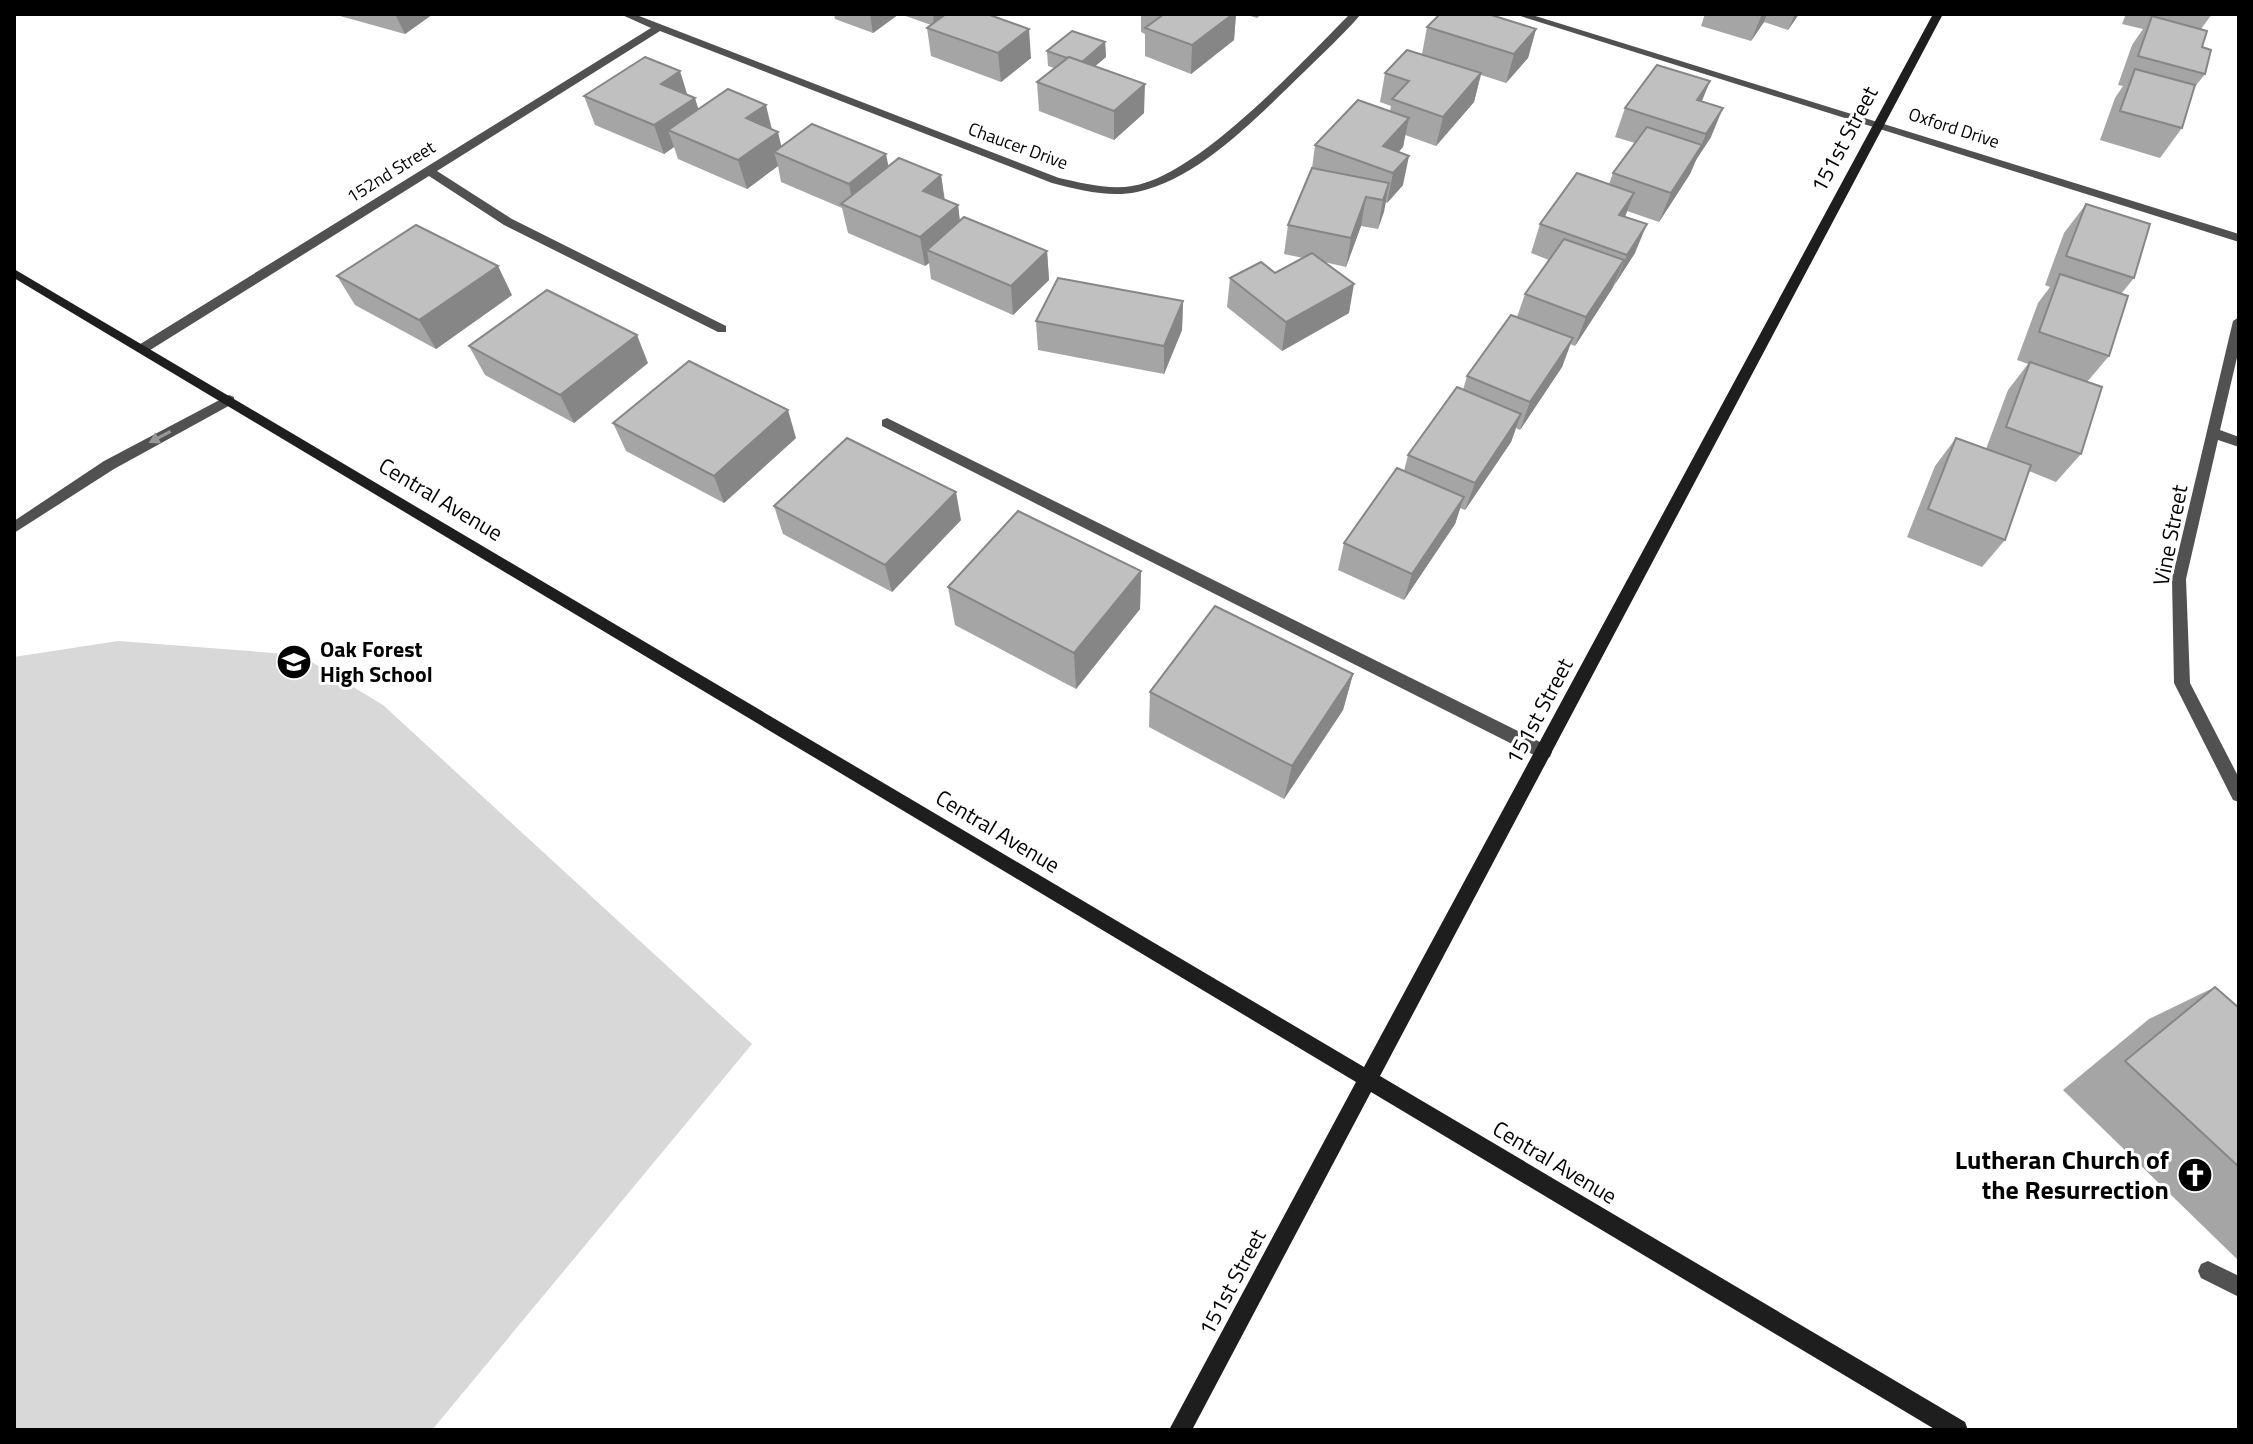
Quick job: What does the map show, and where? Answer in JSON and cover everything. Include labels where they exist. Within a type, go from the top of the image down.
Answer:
[{"type":"street","name":"Chaucer Drive","points":[[625,14],[1056,181],[1095,189],[1137,189],[1177,173],[1212,150],[1356,14]]},
{"type":"street","name":"Oxford Drive","points":[[1519,14],[2239,238]]},
{"type":"street","name":"151st Street","points":[[1180,1430],[1938,14]]},
{"type":"street","name":"152nd Street","points":[[142,349],[659,27]]},
{"type":"street","points":[[428,170],[508,222],[722,329]]},
{"type":"street","name":"Central Avenue","points":[[14,273],[1957,1430]]},
{"type":"street","name":"Vine Street","points":[[2239,321],[2179,579],[2182,683],[2239,795]]},
{"type":"street","points":[[14,528],[109,465],[229,400]]},
{"type":"street","points":[[887,423],[1544,752]]},
{"type":"street","points":[[2214,433],[2239,442]]},
{"type":"street","points":[[2208,1271],[2239,1287]]},
{"type":"shaded area","points":[[118,641],[300,655],[383,705],[752,1044],[432,1430],[14,1430],[14,657]]},
{"type":"building","points":[[946,14],[987,14],[1029,29],[998,53],[927,28]]},
{"type":"building","points":[[1164,14],[1233,14],[1192,45],[1145,28]]},
{"type":"building","points":[[1440,14],[1488,14],[1536,29],[1514,54],[1427,27]]},
{"type":"building","points":[[2152,16],[2207,31],[2202,47],[2211,50],[2205,74],[2138,56]]},
{"type":"building","points":[[1072,31],[1105,42],[1082,62],[1047,51]]},
{"type":"building","points":[[1407,50],[1481,73],[1443,117],[1392,99],[1409,81],[1385,73]]},
{"type":"building","points":[[645,57],[680,71],[661,84],[695,98],[654,125],[584,96]]},
{"type":"building","points":[[1069,57],[1145,84],[1114,111],[1037,82]]},
{"type":"building","points":[[1657,65],[1710,81],[1697,100],[1723,108],[1706,134],[1625,108]]},
{"type":"building","points":[[2135,69],[2195,85],[2182,128],[2120,111]]},
{"type":"building","points":[[728,89],[766,105],[746,118],[778,132],[738,160],[668,130]]},
{"type":"building","points":[[1358,100],[1409,118],[1383,146],[1409,156],[1393,173],[1315,145]]},
{"type":"building","points":[[812,124],[886,154],[849,184],[774,152]]},
{"type":"building","points":[[1647,127],[1702,145],[1671,193],[1613,173]]},
{"type":"building","points":[[899,158],[941,175],[923,191],[958,205],[920,237],[841,204]]},
{"type":"building","points":[[1312,168],[1389,183],[1383,200],[1366,197],[1351,238],[1288,225]]},
{"type":"building","points":[[1577,173],[1634,193],[1619,215],[1647,224],[1627,255],[1540,224]]},
{"type":"building","points":[[2086,204],[2150,224],[2134,278],[2066,256]]},
{"type":"building","points":[[964,217],[1047,251],[1011,286],[927,250]]},
{"type":"building","points":[[416,225],[498,266],[419,320],[337,276]]},
{"type":"building","points":[[1564,239],[1624,260],[1586,317],[1525,294]]},
{"type":"building","points":[[1312,253],[1354,284],[1286,322],[1230,278],[1261,262],[1275,273]]},
{"type":"building","points":[[2060,274],[2128,296],[2109,356],[2039,332]]},
{"type":"building","points":[[1058,278],[1183,301],[1164,346],[1036,321]]},
{"type":"building","points":[[547,290],[637,335],[560,395],[469,346]]},
{"type":"building","points":[[1511,315],[1573,338],[1530,402],[1467,376]]},
{"type":"building","points":[[689,361],[788,410],[714,476],[613,423]]},
{"type":"building","points":[[2030,362],[2102,387],[2081,454],[2006,427]]},
{"type":"building","points":[[1457,387],[1521,414],[1475,483],[1408,455]]},
{"type":"building","points":[[847,438],[956,492],[885,565],[774,506]]},
{"type":"building","points":[[1956,438],[2031,465],[2005,540],[1928,509]]},
{"type":"building","points":[[1397,468],[1464,497],[1412,574],[1344,543]]},
{"type":"building","points":[[1018,511],[1141,571],[1074,653],[948,587]]},
{"type":"building","points":[[1215,606],[1353,674],[1292,766],[1150,692]]},
{"type":"building","points":[[2215,987],[2239,1008],[2239,1167],[2125,1061]]},
{"type":"place","name":"Oak Forest High School","points":[[294,662]]},
{"type":"place","name":"Lutheran Church of the Resurrection","points":[[2195,1175]]}]
